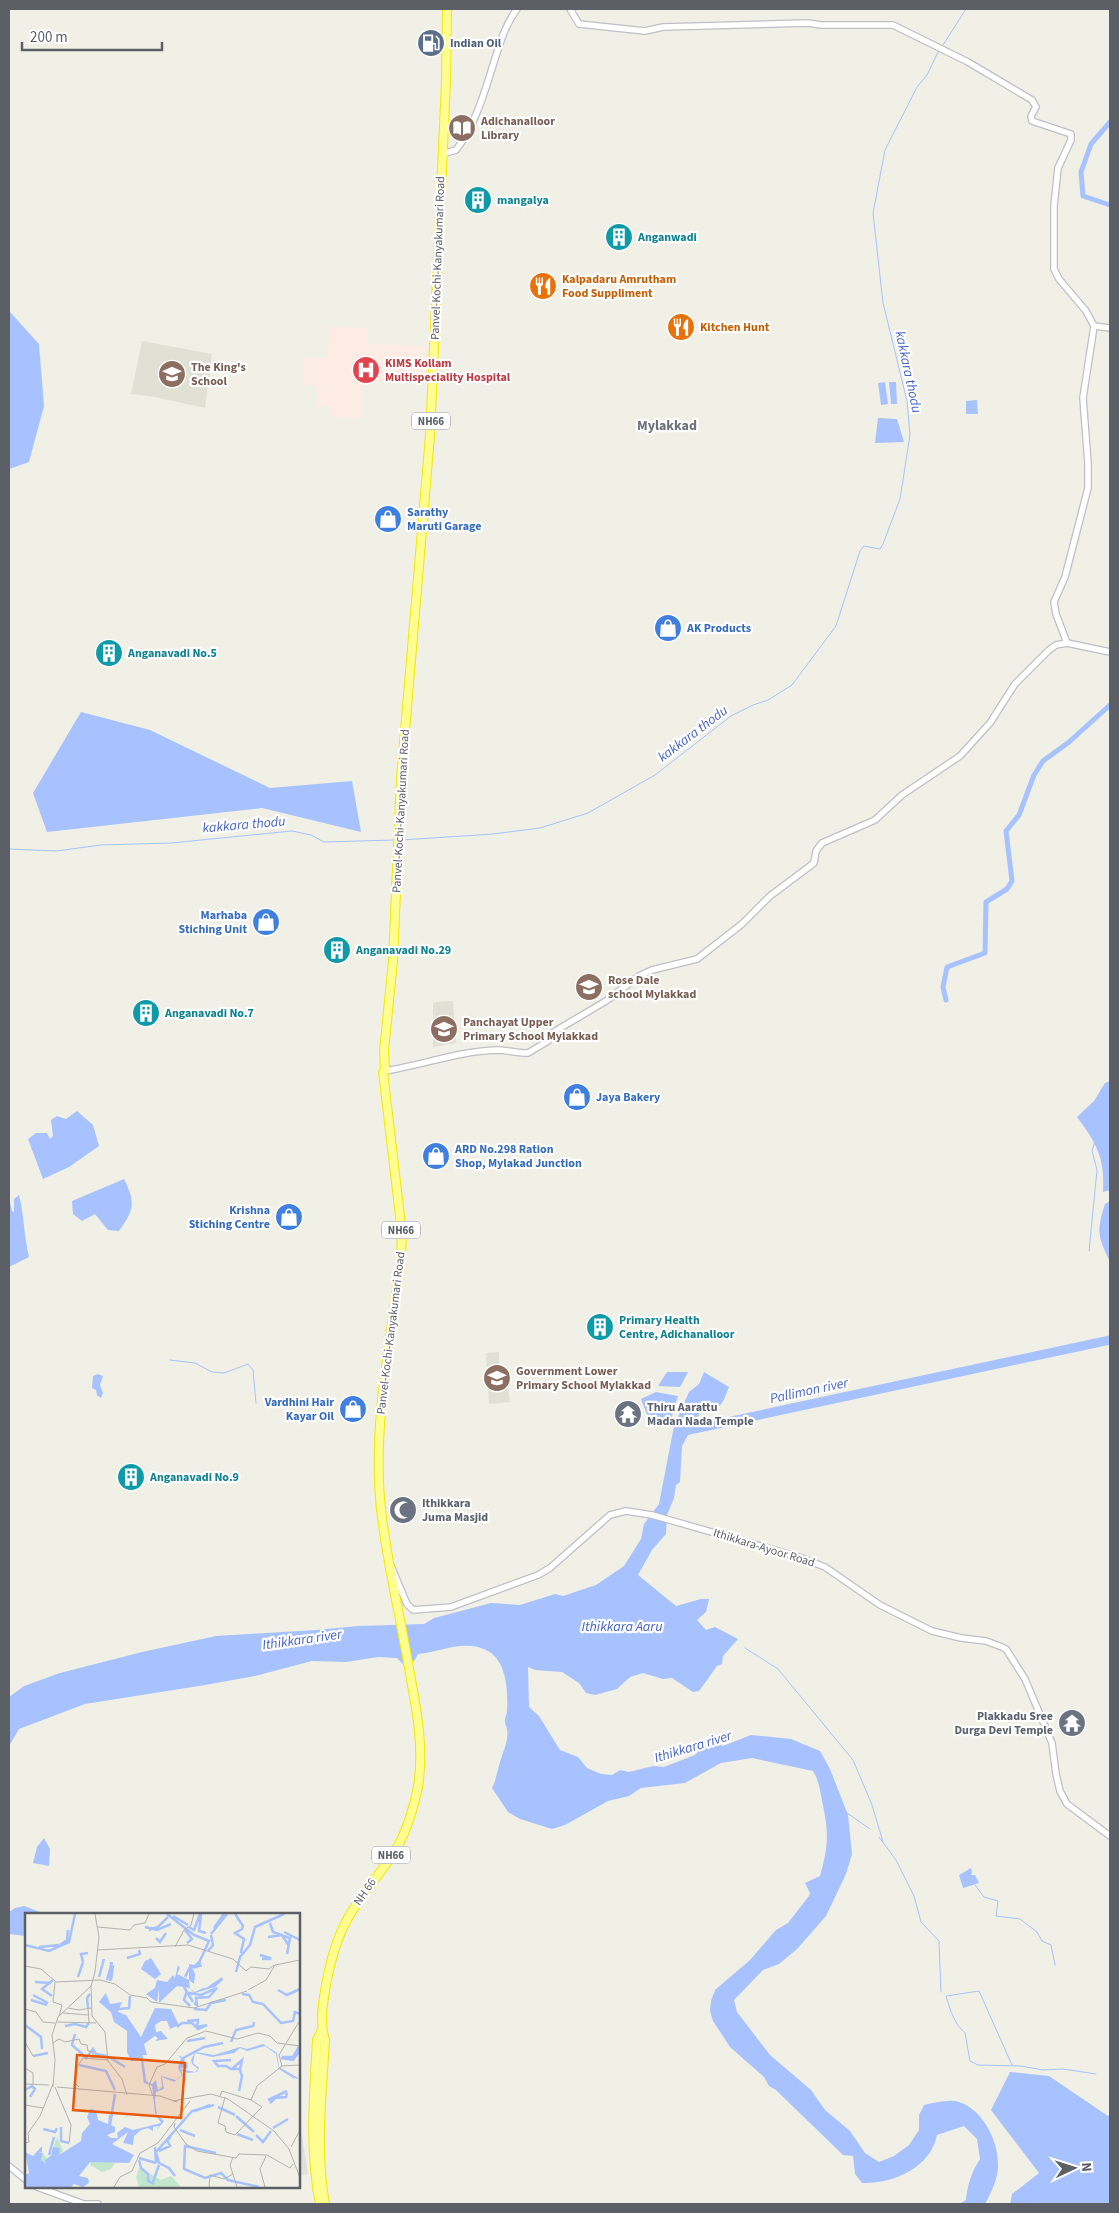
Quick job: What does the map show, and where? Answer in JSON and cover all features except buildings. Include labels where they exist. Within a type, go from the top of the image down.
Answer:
[{"type":"highway","name":"Panvel-Kochi-Kanyakumari Road","points":[[409,1669],[389,1562],[381,1504],[380,1433],[401,1258],[402,1234],[383,1072],[386,1071],[384,1051],[393,961],[402,770],[430,436],[443,154],[447,9]]},
{"type":"highway","name":"NH 66","points":[[326,2204],[320,2169],[319,2127],[325,2040],[322,2030],[323,1999],[334,1948],[347,1920],[399,1844],[413,1806],[420,1770],[420,1743],[409,1669]]},
{"type":"highway","name":"NH 66","points":[[320,2204],[315,2175],[313,2143],[318,2040],[322,2030]]},
{"type":"main road","points":[[443,154],[456,150],[465,134],[479,105],[503,32],[517,9]]},
{"type":"main road","points":[[570,9],[579,24],[646,31],[663,27],[737,24],[893,25],[968,62],[1032,100],[1036,107],[1032,121],[1066,132],[1072,137],[1058,168],[1054,206],[1054,269],[1059,280],[1086,311],[1094,326],[1083,398],[1088,488],[1065,576],[1054,602],[1056,614],[1068,643]]},
{"type":"main road","points":[[1094,326],[1110,328]]},
{"type":"main road","points":[[386,1071],[460,1054],[483,1051],[506,1050],[528,1053],[548,1041],[552,1033],[606,1000],[639,976],[652,970],[697,959],[742,924],[770,896],[814,863],[816,851],[822,843],[875,820],[902,795],[957,759],[990,723],[1008,694],[1024,674],[1049,650],[1068,643],[1110,652]]},
{"type":"main road","name":"Ithikkara-Ayoor Road","points":[[389,1562],[407,1604],[413,1610],[451,1607],[538,1576],[550,1568],[610,1515],[626,1511],[670,1520],[799,1556],[826,1567],[880,1605],[932,1631],[961,1638],[986,1641],[1006,1649],[1025,1679],[1052,1743],[1056,1774],[1067,1804],[1110,1836]]},
{"type":"main road","points":[[9,2166],[25,2179]]},
{"type":"main road","points":[[40,2188],[84,2204],[98,2204]]},
{"type":"shaded area","name":"KIMS Kollam Multispeciality Hospital","points":[[329,327],[368,328],[368,344],[428,346],[427,383],[363,381],[362,418],[332,417],[332,406],[317,406],[318,385],[303,385],[304,358],[328,358]]},
{"type":"shaded area","name":"The King's School","points":[[142,341],[212,354],[205,408],[155,397],[131,394]]},
{"type":"shaded area","name":"Rose Dale school Mylakkad","points":[[590,980],[596,991],[589,996],[583,983]]},
{"type":"shaded area","name":"Panchayat Upper Primary School Mylakkad","points":[[453,1001],[456,1043],[433,1047],[433,1002]]},
{"type":"shaded area","name":"Government Lower Primary School Mylakkad","points":[[499,1352],[499,1368],[506,1368],[510,1402],[489,1404],[486,1353]]},
{"type":"shaded area","points":[[300,2135],[302,2135],[308,2174],[300,2176]]},
{"type":"water","points":[[9,311],[39,344],[44,406],[29,462],[9,469]]},
{"type":"water","points":[[885,382],[888,404],[881,405],[878,383]]},
{"type":"water","points":[[889,382],[896,382],[897,404],[891,404]]},
{"type":"water","points":[[977,400],[978,414],[966,414],[966,401]]},
{"type":"water","points":[[878,418],[897,419],[904,442],[875,443]]},
{"type":"water","points":[[81,712],[150,730],[270,788],[352,781],[361,832],[262,808],[47,832],[33,793]]},
{"type":"water","points":[[1110,1081],[1110,1190],[1103,1192],[1101,1160],[1090,1135],[1077,1117],[1094,1101],[1105,1083]]},
{"type":"water","points":[[77,1111],[93,1125],[99,1146],[69,1167],[43,1179],[28,1139],[36,1133],[47,1133],[50,1139],[53,1136],[51,1120],[57,1116],[66,1119]]},
{"type":"water","points":[[124,1179],[132,1200],[132,1206],[128,1217],[119,1231],[108,1230],[95,1214],[82,1221],[73,1214],[72,1201]]},
{"type":"water","points":[[19,1195],[29,1257],[9,1267],[9,1198],[12,1211],[14,1212],[14,1199]]},
{"type":"water","points":[[1110,1201],[1110,1262],[1101,1240],[1099,1228],[1105,1204]]},
{"type":"water","points":[[667,1372],[688,1372],[680,1387],[658,1386]]},
{"type":"water","name":"Ithikkara Aaru","points":[[704,1372],[729,1387],[720,1405],[714,1409],[702,1409],[682,1446],[680,1482],[676,1485],[674,1498],[667,1515],[666,1534],[652,1550],[638,1575],[676,1606],[701,1599],[709,1599],[706,1612],[697,1620],[706,1630],[715,1627],[738,1639],[723,1656],[722,1664],[717,1666],[699,1691],[693,1692],[672,1678],[663,1679],[643,1673],[630,1677],[617,1689],[595,1695],[586,1693],[579,1683],[562,1672],[535,1670],[528,1667],[529,1707],[539,1716],[560,1750],[578,1757],[587,1768],[601,1774],[612,1775],[620,1770],[629,1772],[653,1766],[664,1767],[695,1755],[702,1747],[716,1743],[723,1746],[751,1735],[791,1739],[820,1751],[830,1769],[848,1815],[852,1854],[846,1874],[826,1916],[797,1949],[779,1964],[763,1970],[734,2000],[737,2012],[770,2055],[811,2090],[825,2110],[850,2131],[865,2153],[879,2162],[894,2156],[909,2145],[919,2130],[919,2115],[924,2105],[943,2101],[955,2101],[973,2109],[991,2134],[997,2154],[996,2179],[985,2204],[959,2204],[966,2200],[970,2179],[980,2159],[977,2139],[964,2126],[937,2135],[927,2156],[919,2165],[909,2171],[898,2177],[874,2183],[862,2183],[855,2174],[853,2156],[843,2155],[776,2090],[769,2086],[764,2077],[730,2047],[713,2021],[710,2011],[715,1990],[750,1960],[776,1930],[788,1923],[809,1896],[810,1893],[805,1883],[820,1876],[825,1857],[827,1833],[817,1779],[813,1771],[752,1758],[721,1763],[685,1783],[641,1788],[629,1796],[608,1801],[565,1825],[552,1829],[520,1819],[508,1812],[492,1788],[507,1737],[505,1724],[507,1703],[505,1676],[493,1655],[478,1647],[469,1646],[452,1647],[418,1654],[414,1661],[404,1665],[397,1658],[378,1657],[346,1662],[312,1661],[255,1676],[85,1704],[19,1729],[9,1746],[9,1697],[24,1686],[60,1673],[142,1652],[216,1636],[358,1626],[424,1624],[434,1618],[491,1603],[520,1605],[555,1594],[563,1596],[596,1585],[624,1566],[641,1539],[644,1524],[659,1504],[674,1426],[689,1392],[699,1384]]},
{"type":"water","points":[[98,1374],[103,1376],[100,1385],[103,1393],[101,1398],[97,1395],[96,1390],[92,1388],[93,1376]]},
{"type":"water","points":[[656,1392],[678,1396],[670,1423],[649,1420],[641,1399]]},
{"type":"water","points":[[44,1838],[50,1849],[49,1866],[33,1863],[37,1847]]},
{"type":"water","points":[[971,1868],[971,1875],[975,1875],[979,1883],[963,1888],[959,1875]]},
{"type":"water","points":[[24,1906],[40,1912],[25,1913],[25,1936],[9,1934],[9,1912]]},
{"type":"water","points":[[1010,2072],[1049,2076],[1108,2116],[1110,2115],[1110,2204],[1010,2204],[1012,2194],[1039,2173],[991,2110]]},
{"type":"waterway","name":"kakkara thodu","points":[[943,45],[966,9]]},
{"type":"waterway","name":"kakkara thodu","points":[[401,840],[493,834],[540,828],[588,813],[655,775],[731,716],[768,700],[792,685],[836,626],[860,551],[864,546],[880,549],[900,499],[910,435],[907,401],[883,303],[873,213],[885,150],[917,87],[927,75],[939,50]]},
{"type":"waterway","points":[[1110,122],[1091,144],[1081,172],[1083,196],[1110,205]]},
{"type":"waterway","points":[[946,1000],[943,987],[947,967],[985,953],[986,902],[1007,889],[1012,881],[1006,831],[1019,815],[1034,775],[1043,761],[1069,742],[1110,705]]},
{"type":"waterway","name":"kakkara thodu","points":[[9,849],[57,851],[100,845],[171,843],[292,831],[311,835],[324,842],[395,840]]},
{"type":"waterway","points":[[1089,1251],[1097,1170],[1092,1151],[1095,1141]]},
{"type":"waterway","name":"Pallimon river","points":[[680,1432],[1110,1340]]},
{"type":"waterway","points":[[170,1360],[195,1363],[212,1372],[224,1373],[248,1364],[253,1370],[256,1403]]},
{"type":"waterway","points":[[745,1648],[778,1669],[853,1760],[872,1805],[883,1842]]},
{"type":"waterway","points":[[847,1813],[870,1829]]},
{"type":"waterway","points":[[879,1837],[896,1860],[914,1896],[921,1922],[939,1941],[941,1992]]},
{"type":"waterway","points":[[975,1885],[984,1897],[998,1901],[996,1916],[1020,1919],[1037,1932],[1042,1941],[1051,1945],[1055,1965]]},
{"type":"waterway","points":[[1012,2065],[979,1991],[946,1996],[955,2021],[965,2033],[970,2061],[978,2065],[1021,2066],[1043,2070],[1063,2069],[1096,2074]]},
{"type":"place","name":"Indian Oil","points":[[431,43]]},
{"type":"place","name":"Adichanalloor Library","points":[[462,128]]},
{"type":"place","name":"mangalya","points":[[478,200]]},
{"type":"place","name":"Anganwadi","points":[[619,237]]},
{"type":"place","name":"Kalpadaru Amrutham Food Suppliment","points":[[543,286]]},
{"type":"place","name":"Kitchen Hunt","points":[[681,327]]},
{"type":"place","name":"KIMS Kollam Multispeciality Hospital","points":[[366,370]]},
{"type":"place","name":"The King's School","points":[[172,374]]},
{"type":"place","name":"Sarathy Maruti Garage","points":[[388,519]]},
{"type":"place","name":"AK Products","points":[[668,628]]},
{"type":"place","name":"Anganavadi No.5","points":[[109,653]]},
{"type":"place","name":"Marhaba Stiching Unit","points":[[266,922]]},
{"type":"place","name":"Anganavadi No.29","points":[[337,950]]},
{"type":"place","name":"Rose Dale school Mylakkad","points":[[589,987]]},
{"type":"place","name":"Anganavadi No.7","points":[[146,1013]]},
{"type":"place","name":"Panchayat Upper Primary School Mylakkad","points":[[444,1029]]},
{"type":"place","name":"Jaya Bakery","points":[[577,1097]]},
{"type":"place","name":"ARD No.298 Ration Shop, Mylakad Junction","points":[[436,1156]]},
{"type":"place","name":"Krishna Stiching Centre","points":[[289,1217]]},
{"type":"place","name":"Primary Health Centre, Adichanalloor","points":[[600,1327]]},
{"type":"place","name":"Government Lower Primary School Mylakkad","points":[[497,1378]]},
{"type":"place","name":"Vardhini Hair Kayar Oil","points":[[353,1409]]},
{"type":"place","name":"Thiru Aarattu Madan Nada Temple","points":[[628,1414]]},
{"type":"place","name":"Anganavadi No.9","points":[[131,1477]]},
{"type":"place","name":"Ithikkara Juma Masjid","points":[[403,1510]]},
{"type":"place","name":"Plakkadu Sree Durga Devi Temple","points":[[1072,1723]]},
{"type":"district","name":"Mylakkad","points":[[667,426]]},
{"type":"water label","name":"Ithikkara river","points":[[302,1640]]},
{"type":"water label","name":"Ithikkara river","points":[[693,1747]]}]
